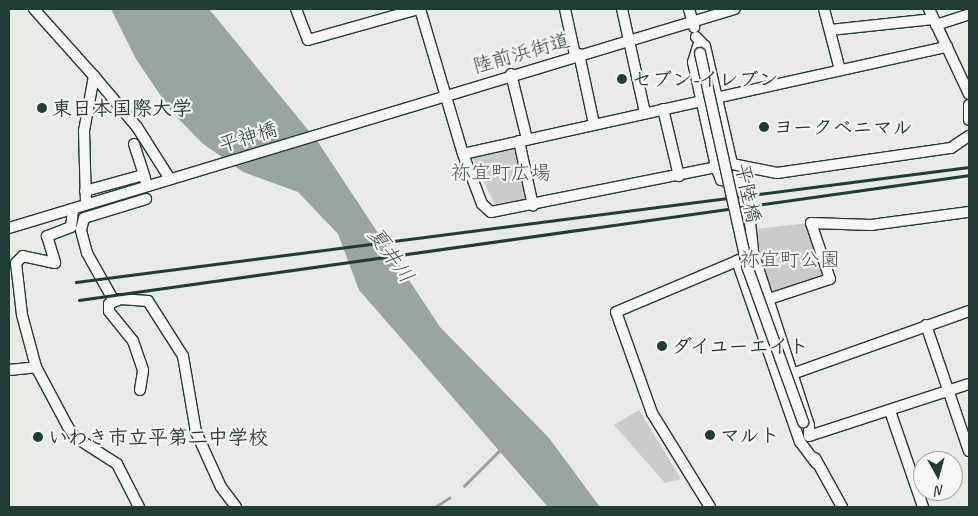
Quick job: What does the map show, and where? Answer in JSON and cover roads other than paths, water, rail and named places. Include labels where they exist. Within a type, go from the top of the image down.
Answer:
[{"type":"street","points":[[34,9],[137,127],[172,178]]},
{"type":"street","points":[[296,9],[308,40],[419,9],[463,154],[484,208],[491,212],[534,206],[732,164],[777,173],[951,148],[969,136]]},
{"type":"street","points":[[565,9],[594,124]]},
{"type":"street","points":[[622,9],[645,113]]},
{"type":"street","points":[[689,9],[698,45],[693,62],[700,101],[716,167],[721,180],[745,187]]},
{"type":"street","name":"陸前浜街道","points":[[332,129],[445,93],[735,9]]},
{"type":"street","points":[[824,9],[840,70]]},
{"type":"street","points":[[830,30],[969,14]]},
{"type":"street","points":[[933,17],[969,94]]},
{"type":"street","points":[[698,45],[705,46],[732,164]]},
{"type":"street","name":"平陸橋","points":[[698,45],[748,269],[808,436]]},
{"type":"street","points":[[463,154],[947,47]]},
{"type":"street","points":[[511,74],[534,206]]},
{"type":"street","points":[[86,204],[84,131],[94,76]]},
{"type":"street","points":[[969,105],[969,120]]},
{"type":"street","points":[[663,109],[678,176]]},
{"type":"street","name":"平神橋","points":[[147,181],[172,178],[332,129]]},
{"type":"street","points":[[134,144],[147,181]]},
{"type":"street","points":[[85,192],[147,181]]},
{"type":"street","points":[[9,228],[73,209],[147,181]]},
{"type":"street","points":[[114,301],[99,279],[81,230],[84,218],[146,199]]},
{"type":"street","points":[[99,200],[102,211]]},
{"type":"street","points":[[73,209],[76,218],[71,226],[47,236],[56,263],[18,258],[14,294],[36,367],[75,437],[117,464],[139,507]]},
{"type":"street","points":[[766,300],[830,279],[812,223],[871,225],[969,212]]},
{"type":"street","points":[[750,222],[753,252],[766,300],[809,425],[808,436],[816,464],[836,507]]},
{"type":"street","points":[[710,507],[652,413],[616,312],[737,261],[753,252]]},
{"type":"street","points":[[737,261],[800,442],[816,464]]},
{"type":"street","points":[[114,301],[109,311],[133,341],[142,370],[140,390]]},
{"type":"street","points":[[114,301],[148,301],[183,356],[196,432],[221,487],[236,507]]},
{"type":"street","points":[[792,374],[969,311]]},
{"type":"street","points":[[926,325],[969,452]]},
{"type":"street","points":[[9,370],[36,367]]},
{"type":"street","points":[[808,436],[969,384]]},
{"type":"street","points":[[890,411],[923,507]]},
{"type":"street","points":[[830,493],[842,507]]},
{"type":"water","name":"夏井川","points":[[111,9],[209,9],[318,142],[440,327],[549,438],[600,507],[548,507],[359,290],[338,234],[298,192],[243,172],[202,143],[171,111],[136,59]]},
{"type":"waterway","points":[[464,486],[502,448]]},
{"type":"waterway","points":[[435,507],[449,498]]},
{"type":"tunnel","points":[[745,187],[750,222]]},
{"type":"railway","points":[[76,282],[969,167]]},
{"type":"railway","points":[[79,300],[969,175]]},
{"type":"place","name":"セブン-イレブン","points":[[622,79]]},
{"type":"place","name":"東日本国際大学","points":[[42,108]]},
{"type":"place","name":"ヨークベニマル","points":[[764,127]]},
{"type":"place","name":"ダイユーエイト","points":[[662,346]]},
{"type":"place","name":"マルト","points":[[710,435]]},
{"type":"place","name":"いわき市立平第二中学校","points":[[38,437]]},
{"type":"park label","name":"祢宜町広場","points":[[501,172]]},
{"type":"park label","name":"祢宜町公園","points":[[790,259]]}]
